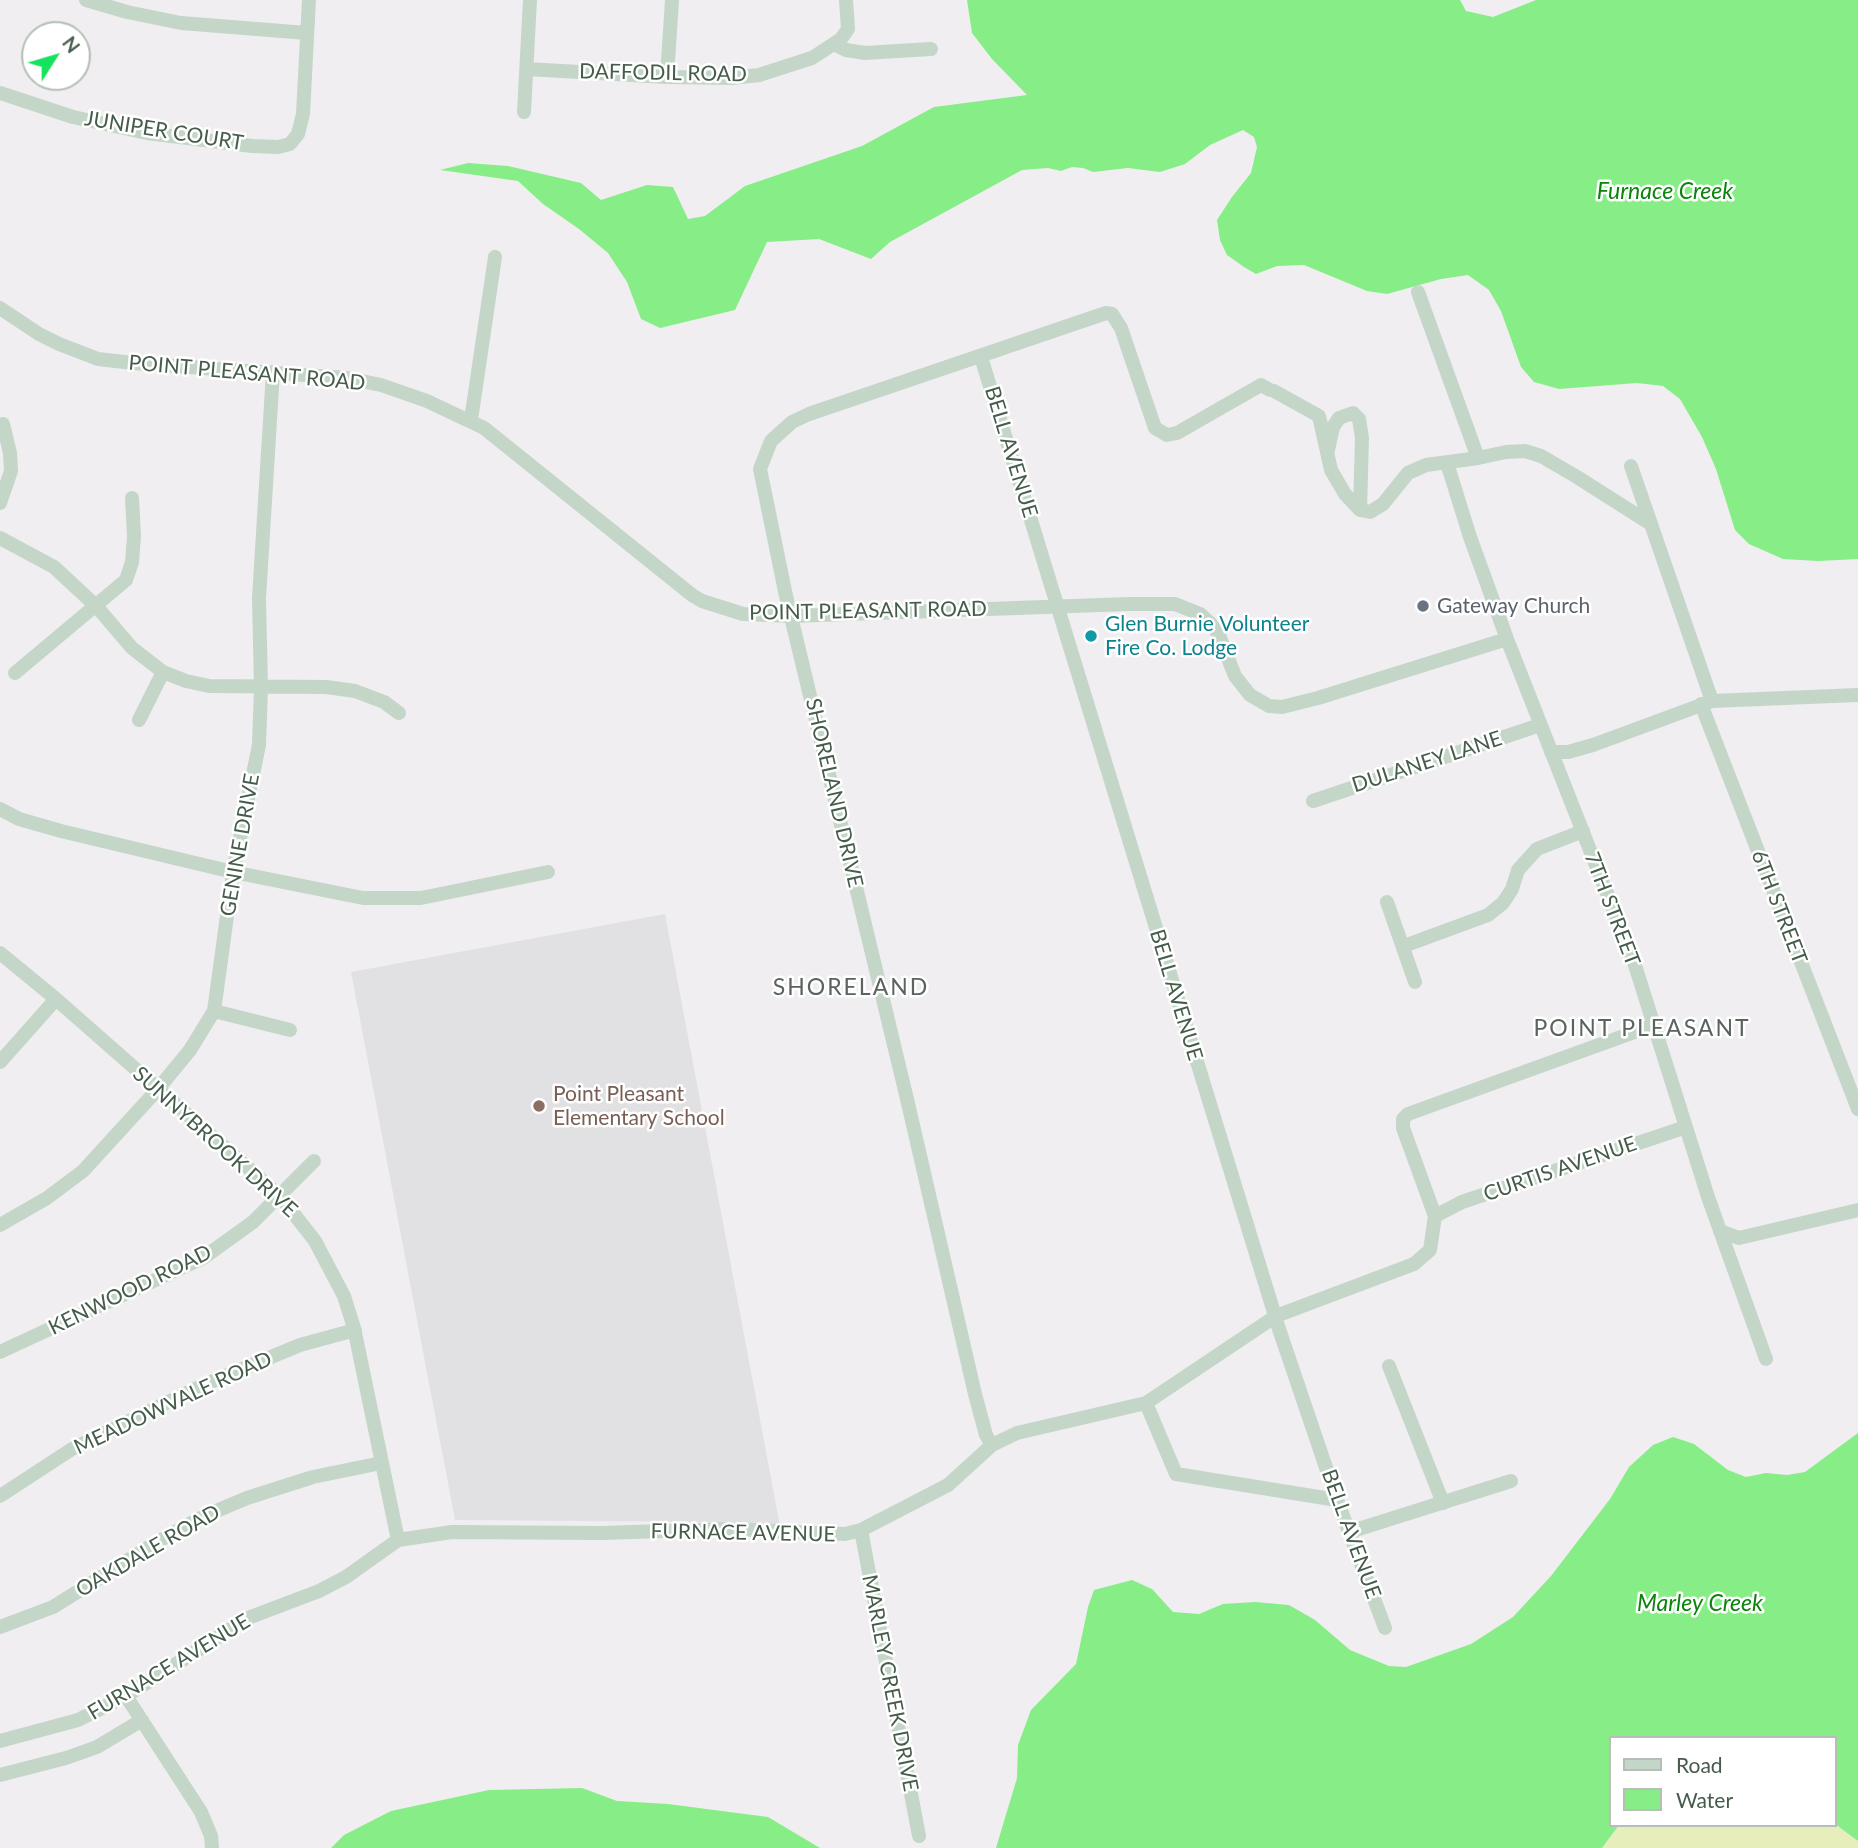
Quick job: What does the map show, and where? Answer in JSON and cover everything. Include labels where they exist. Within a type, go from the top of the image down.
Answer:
[{"type":"street","points":[[86,0],[181,23],[307,33],[309,0]]},
{"type":"street","points":[[524,112],[530,0]]},
{"type":"street","points":[[667,77],[672,0]]},
{"type":"street","points":[[846,0],[848,29],[834,44],[846,50],[864,53],[932,49]]},
{"type":"street","name":"JUNIPER COURT","points":[[0,93],[74,117],[127,130],[239,145],[278,147],[290,144],[298,134],[303,114],[307,33]]},
{"type":"street","name":"DAFFODIL ROAD","points":[[527,69],[732,78],[759,75],[813,58],[834,44]]},
{"type":"street","points":[[471,420],[495,257]]},
{"type":"street","points":[[1418,292],[1478,458]]},
{"type":"street","name":"POINT PLEASANT ROAD","points":[[0,308],[58,344],[98,359],[347,378],[381,385],[428,401],[471,420],[506,445],[702,601],[743,614],[792,616],[1168,604],[1200,614],[1219,635],[1240,685],[1258,702],[1282,707],[1507,639]]},
{"type":"street","name":"SHORELAND DRIVE","points":[[992,1445],[986,1435],[975,1394],[774,543],[760,469],[771,441],[792,422],[809,414],[1107,313],[1112,314],[1121,328],[1155,428],[1167,435],[1177,433],[1261,385],[1319,416],[1326,453]]},
{"type":"street","name":"BELL AVENUE","points":[[981,357],[1276,1316],[1337,1500],[1385,1628]]},
{"type":"street","name":"GENINE DRIVE","points":[[0,1225],[47,1198],[83,1171],[190,1050],[214,1011],[233,872],[259,745],[259,598],[272,372]]},
{"type":"street","points":[[1360,510],[1362,438],[1359,419],[1353,413],[1339,418],[1333,426],[1331,443],[1326,453],[1331,470],[1345,494],[1360,510],[1370,512],[1383,504],[1408,473],[1426,465],[1506,452],[1525,452],[1541,456],[1651,524]]},
{"type":"street","points":[[0,503],[11,471],[10,453],[2,424]]},
{"type":"street","name":"7TH STREET","points":[[1447,463],[1469,537],[1507,639],[1634,962],[1720,1231],[1766,1359]]},
{"type":"street","name":"6TH STREET","points":[[1631,466],[1707,703],[1858,1110]]},
{"type":"street","points":[[15,673],[126,580],[132,562],[134,536],[132,498]]},
{"type":"street","points":[[0,538],[54,567],[97,607],[132,648],[163,672],[209,686],[326,687],[355,691],[384,702],[399,713]]},
{"type":"street","points":[[139,720],[163,672]]},
{"type":"street","points":[[1551,752],[1568,752],[1593,745],[1707,703],[1858,695]]},
{"type":"street","name":"DULANEY LANE","points":[[1313,801],[1540,725]]},
{"type":"street","points":[[0,809],[19,819],[61,831],[233,872],[363,898],[421,898],[548,872]]},
{"type":"street","points":[[1404,946],[1488,915],[1503,903],[1512,889],[1518,870],[1537,849],[1583,831]]},
{"type":"street","points":[[1387,902],[1415,982]]},
{"type":"street","name":"SUNNYBROOK DRIVE","points":[[0,953],[279,1196],[301,1220],[332,1270],[355,1330],[398,1540]]},
{"type":"street","points":[[0,1062],[56,999]]},
{"type":"street","points":[[214,1011],[290,1030]]},
{"type":"street","points":[[1435,1216],[1403,1128],[1403,1119],[1408,1114],[1654,1026]]},
{"type":"street","name":"CURTIS AVENUE","points":[[1435,1216],[1462,1202],[1686,1127]]},
{"type":"street","name":"KENWOOD ROAD","points":[[0,1352],[203,1258],[253,1222],[314,1161]]},
{"type":"street","points":[[1720,1231],[1739,1237],[1858,1210]]},
{"type":"street","name":"FURNACE AVENUE","points":[[0,1741],[78,1720],[127,1696],[248,1618],[319,1591],[346,1577],[398,1540],[453,1532],[601,1533],[727,1529],[845,1534],[861,1531],[948,1485],[992,1445],[1017,1433],[1146,1403],[1276,1316],[1414,1264],[1430,1250],[1435,1216]]},
{"type":"street","name":"MEADOWVALE ROAD","points":[[0,1496],[72,1448],[192,1390],[300,1345],[355,1330]]},
{"type":"street","points":[[1389,1366],[1443,1503]]},
{"type":"street","points":[[1146,1403],[1176,1474],[1337,1500]]},
{"type":"street","name":"OAKDALE ROAD","points":[[0,1627],[53,1607],[168,1535],[247,1497],[313,1477],[381,1463]]},
{"type":"street","points":[[1349,1532],[1511,1480]]},
{"type":"street","name":"MARLEY CREEK DRIVE","points":[[861,1531],[919,1836]]},
{"type":"street","points":[[127,1696],[201,1812],[211,1836],[212,1848]]},
{"type":"street","points":[[0,1775],[97,1747],[142,1720]]},
{"type":"shaded area","name":"Point Pleasant Elementary School","points":[[665,914],[780,1526],[707,1522],[455,1520],[351,972]]},
{"type":"shaded area","points":[[1837,1825],[1858,1841],[1858,1848],[1602,1848],[1618,1827]]},
{"type":"water","name":"Furnace Creek","points":[[967,0],[1460,0],[1466,11],[1493,17],[1536,0],[1858,0],[1858,559],[1783,559],[1749,544],[1735,530],[1716,469],[1702,437],[1680,399],[1663,386],[1637,383],[1559,389],[1534,382],[1521,367],[1501,311],[1489,290],[1468,275],[1441,279],[1387,294],[1367,291],[1304,265],[1277,266],[1256,274],[1244,267],[1227,255],[1220,240],[1217,220],[1251,173],[1257,147],[1254,137],[1243,130],[1210,145],[1185,164],[1160,172],[1128,168],[1093,172],[1072,167],[1061,171],[1048,168],[1022,170],[890,242],[871,259],[819,239],[767,242],[735,310],[660,328],[641,319],[627,282],[608,253],[543,204],[518,181],[440,170],[468,163],[508,166],[581,183],[601,200],[647,185],[673,187],[688,219],[705,216],[745,186],[862,146],[934,107],[1027,95],[992,59],[972,33]]},
{"type":"water","name":"Marley Creek","points":[[1858,1433],[1858,1841],[1837,1825],[1837,1736],[1610,1736],[1610,1827],[1618,1827],[1602,1848],[996,1848],[1017,1778],[1018,1745],[1031,1710],[1076,1664],[1094,1590],[1132,1580],[1152,1589],[1173,1612],[1199,1614],[1223,1604],[1255,1602],[1289,1605],[1315,1620],[1350,1650],[1389,1666],[1406,1667],[1471,1644],[1513,1617],[1551,1576],[1610,1499],[1629,1467],[1653,1445],[1673,1437],[1694,1444],[1728,1470],[1746,1477],[1766,1473],[1787,1475],[1805,1472]]},
{"type":"water","points":[[582,1788],[617,1801],[668,1804],[768,1817],[820,1848],[331,1848],[344,1835],[391,1811],[489,1790]]},
{"type":"place","name":"Gateway Church","points":[[1423,606]]},
{"type":"place","name":"Glen Burnie Volunteer Fire Co. Lodge","points":[[1091,636]]},
{"type":"place","name":"Point Pleasant Elementary School","points":[[539,1106]]},
{"type":"district","name":"SHORELAND","points":[[851,988]]},
{"type":"district","name":"POINT PLEASANT","points":[[1642,1029]]}]
